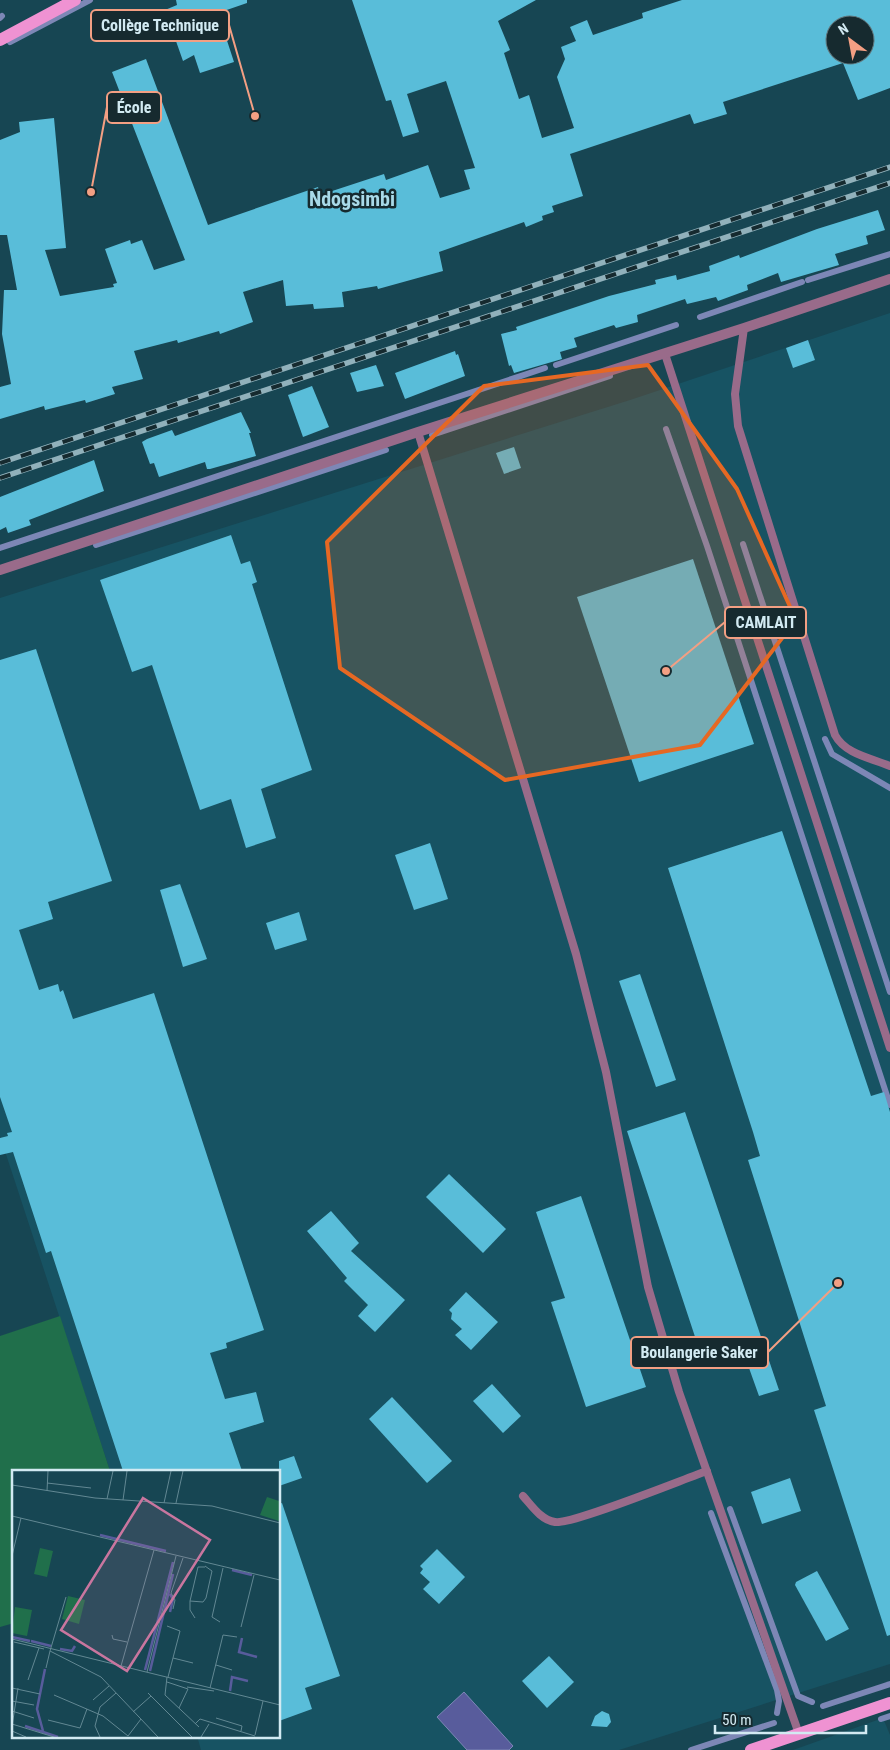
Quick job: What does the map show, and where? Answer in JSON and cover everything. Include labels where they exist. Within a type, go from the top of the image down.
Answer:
[{"type":"main road","points":[[0,40],[76,0]]},
{"type":"main road","points":[[751,1750],[890,1703]]},
{"type":"street","points":[[0,570],[890,279]]},
{"type":"lane","points":[[744,328],[735,394],[738,426],[835,735],[840,744],[847,749],[890,766]]},
{"type":"lane","points":[[665,354],[890,1048]]},
{"type":"lane","points":[[418,432],[576,954],[606,1072],[648,1287],[679,1392],[800,1734]]},
{"type":"lane","points":[[524,1496],[541,1516],[556,1523],[584,1516],[707,1471]]},
{"type":"highlighted area","points":[[648,365],[737,489],[796,620],[700,745],[505,780],[340,668],[327,542],[484,386]]},
{"type":"shaded area","points":[[890,313],[890,1664],[619,1750],[201,1750],[198,1738],[280,1738],[280,1470],[110,1470],[0,1136],[0,598],[630,400]]},
{"type":"shaded area","points":[[883,1718],[890,1735],[890,1750],[793,1750]]},
{"type":"green space","points":[[60,1316],[110,1470],[12,1470],[12,1624],[0,1627],[0,1336]]},
{"type":"water","points":[[464,1692],[513,1746],[509,1750],[467,1750],[437,1717]]},
{"type":"building","points":[[176,0],[247,0],[247,3],[218,13],[234,62],[200,73],[194,55],[183,61],[165,10],[177,5]]},
{"type":"building","points":[[352,0],[536,0],[498,21],[510,50],[504,53],[519,99],[529,95],[542,138],[574,128],[557,77],[565,59],[561,47],[576,41],[570,27],[587,20],[593,35],[643,18],[642,13],[682,0],[890,0],[890,88],[858,100],[844,65],[875,65],[875,15],[825,15],[825,65],[837,65],[723,102],[727,114],[694,124],[690,114],[570,154],[583,196],[552,206],[554,212],[542,216],[543,220],[526,227],[524,222],[439,252],[443,271],[378,289],[377,286],[342,292],[344,307],[314,309],[313,304],[286,306],[283,280],[243,292],[253,322],[220,334],[219,331],[178,343],[177,340],[134,351],[143,379],[112,387],[115,394],[86,403],[85,400],[45,410],[44,406],[0,419],[0,387],[11,384],[2,334],[4,290],[17,290],[7,235],[0,235],[0,140],[20,132],[19,122],[54,118],[66,248],[45,250],[60,296],[114,287],[113,284],[117,283],[105,249],[130,240],[131,244],[142,240],[154,270],[185,260],[112,72],[146,59],[208,225],[318,187],[320,195],[384,174],[386,180],[428,165],[440,198],[470,189],[464,170],[475,168],[446,81],[407,94],[419,132],[403,137],[391,100],[386,101]]},
{"type":"building","points":[[878,210],[885,230],[866,236],[868,244],[835,254],[839,265],[781,282],[778,273],[747,285],[748,290],[718,301],[716,297],[687,304],[685,299],[637,315],[638,322],[616,328],[614,325],[574,338],[577,347],[560,352],[562,359],[514,373],[511,365],[509,366],[501,334],[517,330],[516,327],[609,296],[656,284],[655,280],[676,275],[677,280],[710,271],[709,266],[739,255],[740,258],[817,229]]},
{"type":"building","points":[[808,340],[815,360],[793,368],[786,348]]},
{"type":"building","points":[[455,351],[456,355],[458,354],[465,376],[405,399],[395,373]]},
{"type":"building","points":[[376,365],[384,386],[357,392],[350,373]]},
{"type":"building","points":[[312,386],[329,427],[303,437],[288,395]]},
{"type":"building","points":[[241,412],[251,433],[249,433],[256,456],[210,469],[207,469],[205,462],[159,477],[154,463],[150,464],[142,442],[147,439],[172,430],[175,436]]},
{"type":"building","points":[[514,447],[521,468],[504,474],[496,453]]},
{"type":"building","points":[[94,460],[104,491],[29,520],[31,525],[8,533],[6,527],[0,530],[0,497]]},
{"type":"building","points":[[231,535],[241,564],[250,561],[257,582],[252,584],[312,770],[261,789],[276,838],[246,848],[231,799],[200,810],[152,665],[132,672],[100,580]]},
{"type":"building","points":[[693,559],[754,744],[639,782],[577,597]]},
{"type":"building","points":[[36,649],[112,881],[48,902],[53,919],[19,930],[39,990],[58,984],[60,992],[63,990],[73,1019],[154,993],[264,1330],[226,1343],[227,1348],[210,1353],[225,1399],[256,1392],[264,1422],[229,1433],[242,1470],[123,1470],[51,1251],[46,1253],[13,1152],[0,1155],[0,1138],[8,1136],[7,1133],[12,1132],[0,1097],[0,660]]},
{"type":"building","points":[[782,831],[871,1096],[884,1092],[890,1112],[890,1635],[887,1636],[814,1410],[826,1406],[748,1160],[760,1156],[668,868]]},
{"type":"building","points":[[430,843],[448,899],[414,910],[395,855]]},
{"type":"building","points":[[180,884],[207,959],[183,967],[160,890]]},
{"type":"building","points":[[299,912],[307,940],[275,950],[266,923]]},
{"type":"building","points":[[640,974],[676,1080],[656,1087],[619,981]]},
{"type":"building","points":[[685,1112],[779,1390],[759,1396],[744,1354],[705,1367],[627,1131]]},
{"type":"building","points":[[449,1174],[506,1229],[483,1253],[426,1197]]},
{"type":"building","points":[[581,1196],[646,1387],[586,1407],[551,1302],[565,1298],[536,1212]]},
{"type":"building","points":[[331,1211],[359,1243],[351,1251],[405,1300],[375,1332],[358,1316],[368,1305],[344,1281],[347,1278],[307,1231]]},
{"type":"building","points":[[466,1292],[498,1322],[471,1350],[455,1335],[462,1329],[451,1319],[452,1313],[449,1310]]},
{"type":"building","points":[[492,1384],[521,1416],[503,1433],[473,1401]]},
{"type":"building","points":[[392,1397],[452,1461],[427,1483],[369,1419]]},
{"type":"building","points":[[294,1456],[302,1478],[280,1486],[279,1461]]},
{"type":"building","points":[[790,1478],[801,1511],[762,1524],[751,1492]]},
{"type":"building","points":[[282,1503],[340,1676],[305,1688],[312,1709],[280,1721],[280,1504]]},
{"type":"building","points":[[437,1549],[465,1577],[439,1604],[423,1589],[430,1582],[420,1573],[423,1569],[420,1566]]},
{"type":"building","points":[[817,1571],[849,1629],[826,1641],[795,1585],[796,1582]]},
{"type":"building","points":[[549,1656],[574,1682],[547,1708],[522,1681]]},
{"type":"building","points":[[602,1711],[609,1714],[611,1722],[607,1727],[591,1726],[595,1716]]},
{"type":"waterway","points":[[10,42],[90,0]]},
{"type":"waterway","points":[[808,280],[890,254]]},
{"type":"waterway","points":[[700,317],[802,282]]},
{"type":"waterway","points":[[556,365],[676,325]]},
{"type":"waterway","points":[[0,548],[545,368]]},
{"type":"waterway","points":[[432,435],[610,376]]},
{"type":"waterway","points":[[666,429],[707,546],[890,1105]]},
{"type":"waterway","points":[[96,545],[386,450]]},
{"type":"waterway","points":[[743,544],[890,992]]},
{"type":"waterway","points":[[825,739],[832,754],[890,788]]},
{"type":"waterway","points":[[730,1509],[798,1696],[812,1702]]},
{"type":"waterway","points":[[711,1513],[777,1690],[779,1701],[777,1713]]},
{"type":"waterway","points":[[823,1706],[890,1684]]},
{"type":"waterway","points":[[881,1719],[890,1716]]},
{"type":"waterway","points":[[691,1750],[774,1723]]},
{"type":"railway","points":[[0,463],[890,167]]},
{"type":"railway","points":[[0,478],[890,183]]},
{"type":"place","name":"Collège Technique","points":[[255,116]]},
{"type":"place","name":"École","points":[[91,192]]},
{"type":"place","name":"CAMLAIT","points":[[666,671]]},
{"type":"place","name":"Boulangerie Saker","points":[[838,1283]]},
{"type":"district","name":"Ndogsimbi","points":[[352,199]]}]
